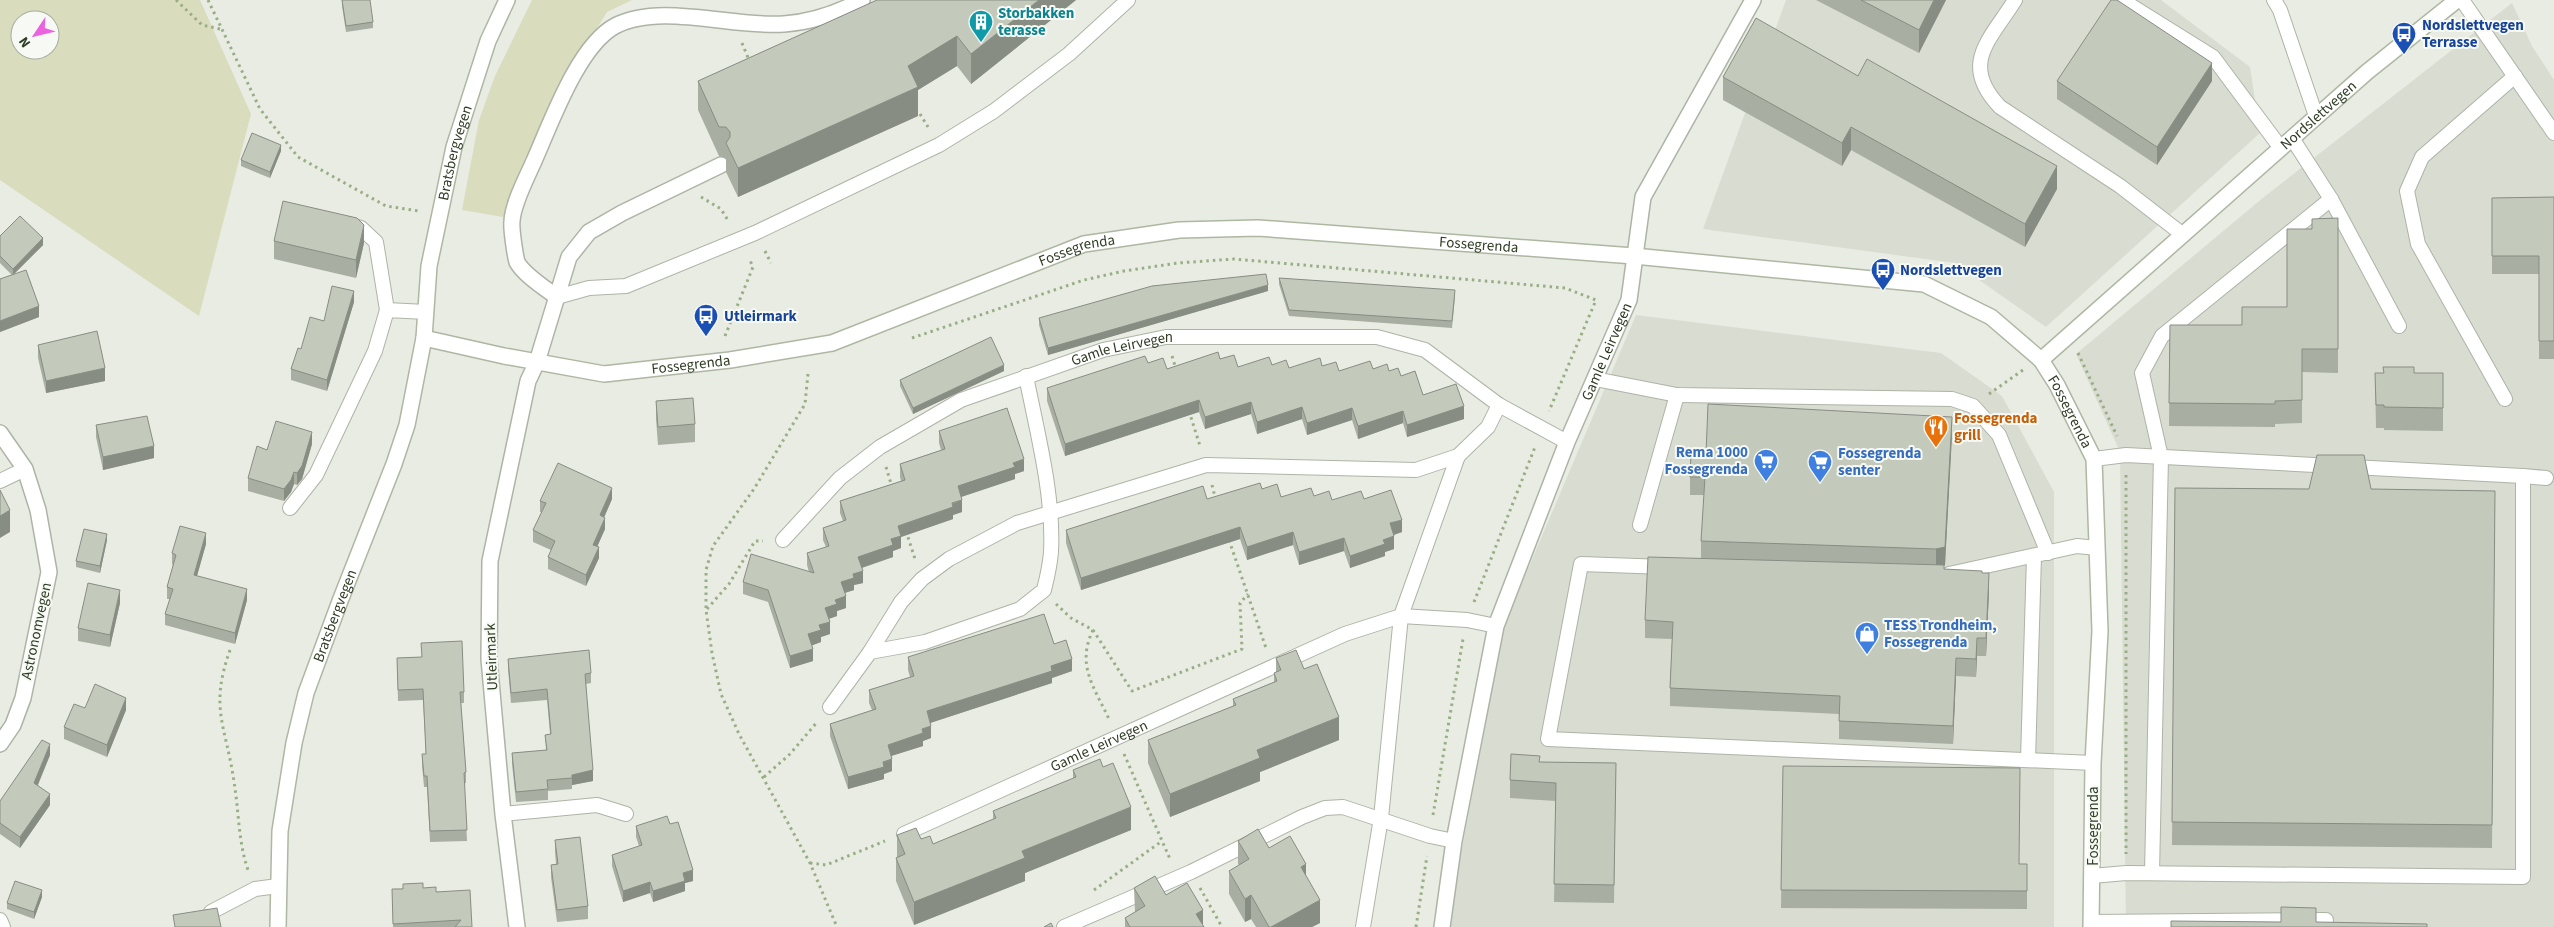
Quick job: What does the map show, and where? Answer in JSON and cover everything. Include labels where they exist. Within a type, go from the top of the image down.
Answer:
[{"type":"street","name":"Bratsbergvegen","points":[[278,927],[280,831],[286,787],[306,694],[394,464],[407,425],[424,338],[430,266],[454,147],[469,94],[488,41],[507,0]]},
{"type":"street","points":[[557,297],[535,281],[518,263],[512,221],[522,188],[567,86],[594,45],[615,26],[669,14],[732,22],[784,24],[835,14],[862,0]]},
{"type":"street","points":[[1634,256],[1643,197],[1753,0]]},
{"type":"street","name":"Nordslettvegen","points":[[2041,360],[2316,116],[2367,72],[2457,0]]},
{"type":"street","points":[[537,362],[569,256],[589,232],[622,213],[721,165]]},
{"type":"street","name":"Fossegrenda","points":[[424,338],[604,374],[730,360],[832,343],[1084,244],[1180,230],[1258,228],[1634,256],[1924,284],[1991,316],[2041,360],[2057,385],[2094,459],[2100,631],[2093,764],[2091,925]]},
{"type":"street","name":"Gamle Leirvegen","points":[[1442,927],[1454,841],[1496,626],[1568,442],[1629,300],[1634,256]]},
{"type":"street","name":"Utleirmark","points":[[517,927],[503,814],[490,659],[490,561],[528,381],[537,362]]},
{"type":"street","name":"Astronomvegen","points":[[0,433],[25,469],[38,510],[49,572],[23,698],[13,725],[0,744]]},
{"type":"lane","points":[[557,297],[589,288],[626,286],[755,233],[939,145],[994,111],[1061,60],[1128,0]]},
{"type":"lane","points":[[2015,0],[1985,46],[1978,64],[1980,79],[1988,94],[2000,107],[2120,186],[2182,234]]},
{"type":"lane","points":[[2274,0],[2280,10],[2316,116]]},
{"type":"lane","points":[[2462,0],[2554,133]]},
{"type":"lane","points":[[2125,2],[2213,57],[2286,142],[2331,199],[2399,326]]},
{"type":"lane","points":[[2505,399],[2418,244],[2407,191],[2422,157],[2515,76]]},
{"type":"lane","points":[[2152,873],[2161,457],[2142,373],[2162,336],[2331,199]]},
{"type":"lane","points":[[290,508],[316,475],[375,351],[387,310],[376,242],[361,228],[335,221]]},
{"type":"lane","points":[[387,310],[426,312]]},
{"type":"lane","name":"Gamle Leirvegen","points":[[783,540],[840,478],[880,447],[961,400],[1102,350],[1166,337],[1377,337],[1425,350],[1499,405],[1542,430],[1568,442]]},
{"type":"lane","points":[[870,652],[925,642],[968,628],[1020,609],[1044,590],[1051,552],[1049,514],[1044,470],[1026,376]]},
{"type":"lane","points":[[1595,378],[1676,395],[1952,399],[1973,406],[1999,435],[2041,555],[2028,760]]},
{"type":"lane","points":[[1640,525],[1676,395]]},
{"type":"lane","points":[[830,707],[870,652],[902,602],[922,580],[949,558],[980,540],[1018,523],[1206,465],[1416,470],[1458,456],[1488,427],[1499,405]]},
{"type":"lane","points":[[2094,459],[2126,455],[2546,478]]},
{"type":"lane","points":[[1363,927],[1381,818],[1401,616],[1458,456]]},
{"type":"lane","points":[[0,481],[25,469]]},
{"type":"lane","points":[[2092,876],[2152,873],[2523,877],[2522,476]]},
{"type":"lane","points":[[1937,576],[2078,546],[2097,548]]},
{"type":"lane","points":[[1680,568],[1582,564],[1548,739],[2093,764]]},
{"type":"lane","name":"Gamle Leirvegen","points":[[904,834],[1345,634],[1401,616],[1467,620],[1496,626]]},
{"type":"lane","points":[[503,814],[597,805],[626,814]]},
{"type":"lane","points":[[1064,927],[1191,872],[1302,816],[1325,808],[1343,807],[1381,818],[1430,836],[1454,841]]},
{"type":"lane","points":[[211,912],[255,889],[278,886]]},
{"type":"lane","points":[[0,920],[3,927]]},
{"type":"lane","points":[[2091,925],[2326,920]]},
{"type":"path","points":[[176,0],[202,25],[221,30]]},
{"type":"path","points":[[208,0],[260,109],[298,157],[386,206],[440,215]]},
{"type":"path","points":[[732,22],[750,63]]},
{"type":"path","points":[[912,338],[1084,280],[1124,270],[1234,259],[1565,288],[1596,300]]},
{"type":"path","points":[[1166,337],[1177,374]]},
{"type":"path","points":[[1973,406],[2023,369]]},
{"type":"path","points":[[808,374],[805,404],[754,489],[714,546],[706,570],[706,610],[712,653],[721,694],[739,734],[810,863],[837,927]]},
{"type":"path","points":[[1189,410],[1217,504]]},
{"type":"path","points":[[880,447],[895,494]]},
{"type":"path","points":[[904,523],[922,580]]},
{"type":"path","points":[[1226,530],[1272,667]]},
{"type":"path","points":[[706,610],[729,584],[756,541],[783,540]]},
{"type":"path","points":[[1044,590],[1072,618],[1093,630],[1132,691],[1242,649],[1240,603],[1248,594]]},
{"type":"path","points":[[230,650],[221,674],[218,693],[219,713],[234,780],[243,856],[255,889]]},
{"type":"path","points":[[764,777],[790,754],[830,707]]},
{"type":"path","points":[[810,863],[826,865],[904,834]]},
{"type":"path","points":[[1088,917],[1083,902],[1100,884],[1162,841]]},
{"type":"path","points":[[1191,872],[1222,927]]},
{"type":"shaded area","points":[[1786,0],[2161,0],[2250,67],[2260,133],[2046,327],[1955,263],[1703,229]]},
{"type":"shaded area","points":[[2512,3],[2532,46],[2554,80],[2554,927],[2126,927],[2120,452],[2076,354],[2264,197]]},
{"type":"shaded area","points":[[1636,315],[1941,353],[2002,396],[2054,492],[2054,927],[1447,927],[1505,623]]},
{"type":"green space","points":[[0,0],[200,0],[251,114],[199,316],[0,180]]},
{"type":"green space","points":[[532,0],[632,0],[607,12],[553,99],[503,217],[462,210],[479,120],[495,76]]},
{"type":"building","points":[[342,0],[370,0],[373,22],[346,26]]},
{"type":"building","points":[[877,0],[1039,0],[971,54],[957,36],[908,66],[918,87],[738,168],[726,143],[730,137],[730,132],[726,127],[719,127],[698,81]]},
{"type":"building","points":[[1861,0],[1934,0],[1919,30]]},
{"type":"building","points":[[2111,0],[2117,0],[2212,63],[2157,147],[2057,81]]},
{"type":"building","points":[[1756,18],[1858,76],[1867,59],[2057,166],[2025,224],[1851,127],[1842,143],[1723,77]]},
{"type":"building","points":[[252,133],[281,145],[270,172],[241,160]]},
{"type":"building","points":[[2554,197],[2554,341],[2539,341],[2539,256],[2492,256],[2492,198]]},
{"type":"building","points":[[283,201],[357,218],[364,225],[356,260],[274,241]]},
{"type":"building","points":[[20,216],[43,238],[13,269],[0,256],[0,236]]},
{"type":"building","points":[[2338,218],[2338,349],[2302,349],[2302,400],[2275,401],[2275,404],[2169,403],[2170,325],[2242,325],[2242,307],[2287,307],[2287,229],[2312,229],[2312,219]]},
{"type":"building","points":[[26,270],[39,306],[0,321],[0,279]]},
{"type":"building","points":[[1266,274],[1268,285],[1048,348],[1039,318],[1152,286]]},
{"type":"building","points":[[1279,278],[1455,290],[1452,321],[1289,310]]},
{"type":"building","points":[[332,286],[354,291],[327,380],[291,369],[298,348],[301,349],[310,317],[324,321]]},
{"type":"building","points":[[97,331],[105,368],[46,381],[38,345]]},
{"type":"building","points":[[991,337],[1004,365],[913,408],[900,380]]},
{"type":"building","points":[[1218,352],[1220,359],[1234,355],[1238,367],[1269,357],[1272,365],[1286,360],[1289,368],[1320,358],[1322,366],[1336,362],[1339,371],[1370,361],[1373,369],[1387,364],[1389,371],[1398,368],[1401,376],[1415,371],[1423,395],[1456,384],[1464,406],[1407,425],[1403,411],[1358,426],[1352,408],[1307,423],[1302,407],[1257,422],[1251,402],[1205,417],[1199,400],[1065,444],[1047,388],[1145,356],[1148,363],[1163,358],[1167,369]]},
{"type":"building","points":[[2383,367],[2414,367],[2414,373],[2443,373],[2443,408],[2384,407],[2384,405],[2376,405],[2375,373],[2384,373]]},
{"type":"building","points":[[693,398],[695,424],[658,427],[656,401]]},
{"type":"building","name":"Fossegrenda senter","points":[[1708,404],[1952,417],[1945,547],[1936,549],[1701,541],[1705,477],[1690,477],[1691,453],[1706,454]]},
{"type":"building","points":[[1007,408],[1024,459],[1013,463],[1015,467],[958,486],[962,500],[952,503],[953,507],[898,526],[901,536],[891,539],[893,545],[858,557],[863,571],[853,574],[854,578],[841,582],[846,596],[835,600],[837,604],[825,608],[830,622],[819,625],[821,630],[808,634],[813,649],[790,656],[768,590],[743,582],[751,554],[814,573],[807,553],[829,546],[823,528],[846,520],[840,501],[905,480],[900,464],[945,449],[939,431]]},
{"type":"building","points":[[147,416],[154,446],[103,457],[96,425]]},
{"type":"building","points":[[276,421],[312,432],[302,466],[297,473],[294,472],[284,489],[248,478],[257,446],[267,450]]},
{"type":"building","points":[[2317,455],[2364,455],[2371,489],[2495,491],[2492,825],[2172,822],[2175,488],[2309,489]]},
{"type":"building","points":[[558,463],[612,488],[600,515],[605,518],[593,545],[599,547],[586,575],[548,557],[555,541],[533,530],[546,503],[540,501]]},
{"type":"building","points":[[1260,483],[1262,489],[1277,484],[1281,497],[1311,488],[1314,496],[1329,491],[1332,500],[1361,491],[1364,499],[1391,490],[1402,520],[1390,523],[1394,536],[1383,540],[1385,544],[1350,556],[1344,538],[1299,552],[1293,532],[1247,547],[1240,527],[1081,578],[1066,530],[1203,486],[1207,499]]},
{"type":"building","points":[[0,490],[10,510],[0,516]]},
{"type":"building","points":[[180,526],[206,533],[194,575],[247,589],[235,633],[165,614],[173,589],[167,587],[176,555],[172,553]]},
{"type":"building","points":[[84,529],[107,534],[100,566],[76,561]]},
{"type":"building","points":[[1648,557],[1944,565],[1944,569],[1989,573],[1986,638],[1977,638],[1976,659],[1956,658],[1953,726],[1839,721],[1840,696],[1670,688],[1673,622],[1645,620]]},
{"type":"building","points":[[88,583],[120,590],[110,635],[78,628]]},
{"type":"building","points":[[1044,614],[1054,644],[1066,640],[1072,659],[1051,666],[1052,671],[927,711],[931,726],[922,729],[923,733],[888,745],[892,759],[883,762],[884,767],[848,777],[830,724],[876,709],[869,690],[914,676],[908,657]]},
{"type":"building","points":[[462,641],[464,692],[460,692],[466,772],[464,773],[467,830],[430,831],[427,776],[424,776],[422,754],[426,754],[423,689],[398,690],[397,658],[422,657],[421,643]]},
{"type":"building","points":[[589,650],[591,673],[585,674],[593,770],[572,775],[572,778],[547,780],[548,789],[516,792],[512,753],[547,750],[545,735],[551,734],[547,689],[511,693],[508,659]]},
{"type":"building","points":[[1296,650],[1304,669],[1317,664],[1339,717],[1257,750],[1260,758],[1170,794],[1148,740],[1236,705],[1233,699],[1277,681],[1274,673],[1281,670],[1276,658]]},
{"type":"building","points":[[95,684],[126,698],[107,745],[64,727],[74,704],[85,708]]},
{"type":"building","points":[[42,740],[50,744],[34,783],[50,794],[20,837],[0,823],[0,801]]},
{"type":"building","points":[[1511,754],[1540,756],[1539,762],[1616,763],[1614,885],[1554,884],[1556,783],[1510,780]]},
{"type":"building","points":[[1100,759],[1103,767],[1113,763],[1131,807],[1022,851],[1025,858],[914,902],[896,858],[905,854],[897,835],[916,828],[921,839],[930,836],[933,844],[996,818],[993,811],[1076,777],[1073,770]]},
{"type":"building","points":[[1783,766],[2020,768],[2019,864],[2027,864],[2027,891],[1781,890]]},
{"type":"building","points":[[667,816],[670,824],[678,822],[693,870],[683,873],[685,881],[653,891],[650,882],[623,891],[612,855],[642,845],[636,826]]},
{"type":"building","points":[[1258,829],[1269,848],[1290,836],[1306,864],[1301,867],[1320,900],[1271,927],[1269,927],[1251,895],[1245,899],[1229,871],[1249,859],[1238,841]]},
{"type":"building","points":[[580,837],[588,906],[557,910],[551,865],[558,864],[555,840]]},
{"type":"building","points":[[1155,876],[1166,895],[1187,883],[1203,910],[1196,914],[1204,927],[1130,927],[1125,918],[1145,906],[1134,888]]},
{"type":"building","points":[[15,881],[42,890],[34,912],[7,903]]},
{"type":"building","points":[[423,883],[423,888],[436,887],[436,892],[470,890],[472,927],[455,927],[461,920],[393,924],[392,889],[403,889],[403,884]]},
{"type":"building","points":[[2281,907],[2316,908],[2316,922],[2427,924],[2427,927],[2171,927],[2171,921],[2281,922]]},
{"type":"building","points":[[217,908],[221,927],[175,927],[173,915]]},
{"type":"building","points":[[1051,923],[1053,927],[1044,927]]},
{"type":"place","name":"Storbakken terasse","points":[[981,43]]},
{"type":"place","name":"Nordslettvegen Terrasse","points":[[2404,55]]},
{"type":"place","name":"Nordslettvegen","points":[[1883,291]]},
{"type":"place","name":"Utleirmark","points":[[706,337]]},
{"type":"place","name":"Fossegrenda grill","points":[[1936,448]]},
{"type":"place","name":"Rema 1000 Fossegrenda","points":[[1766,482]]},
{"type":"place","name":"Fossegrenda senter","points":[[1820,483]]},
{"type":"place","name":"TESS Trondheim, Fossegrenda","points":[[1867,655]]}]
